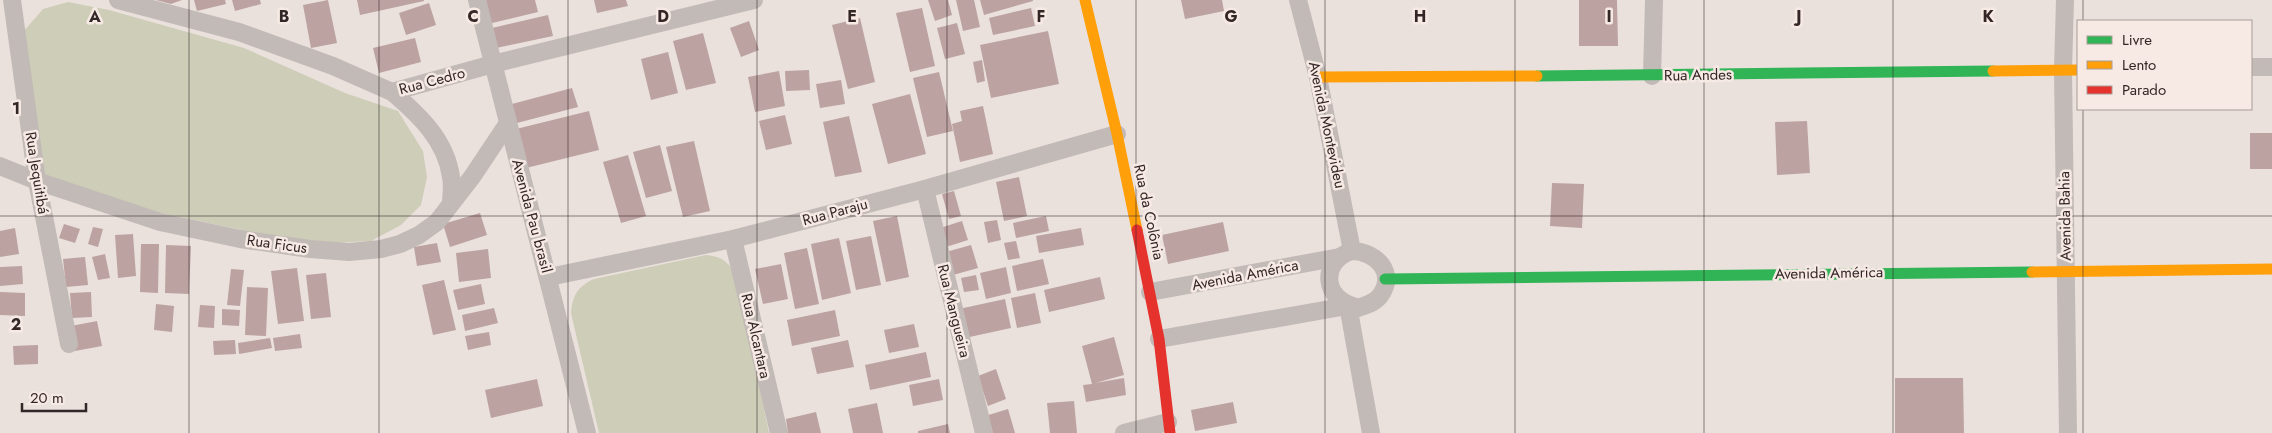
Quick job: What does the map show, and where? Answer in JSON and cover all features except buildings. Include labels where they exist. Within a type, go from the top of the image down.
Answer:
[{"type":"street","name":"Rua Jequitibá","points":[[12,0],[37,181],[69,344]]},
{"type":"street","name":"Rua Cedro","points":[[118,0],[239,32],[333,66],[392,92],[493,64],[754,0]]},
{"type":"street","name":"Avenida Pau brasil","points":[[477,0],[549,277],[587,433]]},
{"type":"street","name":"Rua da Colônia","points":[[1085,0],[1117,134],[1150,292],[1159,338],[1169,427]]},
{"type":"street","name":"Avenida Montevideu","points":[[1298,0],[1318,77],[1346,254]]},
{"type":"street","points":[[1652,76],[1654,0]]},
{"type":"street","name":"Avenida Bahia","points":[[2065,0],[2071,70],[2066,270],[2068,433]]},
{"type":"street","points":[[2252,67],[2272,67]]},
{"type":"street","name":"Rua Andes","points":[[1318,77],[1652,76],[2071,70]]},
{"type":"street","points":[[392,92],[430,128],[443,150],[452,177],[451,204]]},
{"type":"street","name":"Rua Ficus","points":[[0,166],[37,181],[160,222],[240,239],[310,249],[349,252],[381,250],[419,235],[437,222],[472,177],[508,123]]},
{"type":"street","name":"Rua Paraju","points":[[549,277],[733,239],[1117,134]]},
{"type":"street","name":"Rua Mangueira","points":[[925,188],[984,433]]},
{"type":"street","name":"Rua Alcantara","points":[[733,239],[779,433]]},
{"type":"street","points":[[1159,338],[1348,308],[1373,302],[1384,288],[1385,279],[1379,261],[1371,255],[1346,254],[1333,264],[1329,273],[1332,293],[1348,308],[1371,433]]},
{"type":"street","name":"Avenida América","points":[[1150,292],[1346,254]]},
{"type":"street","name":"Avenida América","points":[[1385,279],[2272,269]]},
{"type":"street","points":[[1124,433],[1169,427]]},
{"type":"green space","points":[[68,2],[109,10],[244,48],[345,93],[398,111],[423,151],[427,177],[421,205],[401,225],[371,241],[308,244],[160,213],[43,178],[23,32],[43,9]]},
{"type":"green space","points":[[706,255],[717,257],[729,264],[736,278],[769,433],[599,433],[571,313],[574,297],[577,292],[594,279]]},
{"type":"traffic: fast","points":[[1537,76],[1993,71]]},
{"type":"traffic: fast","points":[[1385,279],[2032,272]]},
{"type":"traffic: slow","points":[[1085,0],[1117,134],[1137,230]]},
{"type":"traffic: slow","points":[[1993,71],[2077,70]]},
{"type":"traffic: slow","points":[[1318,77],[1537,76]]},
{"type":"traffic: slow","points":[[2032,272],[2272,269]]},
{"type":"traffic: jam","points":[[1137,230],[1159,339],[1170,433]]}]
